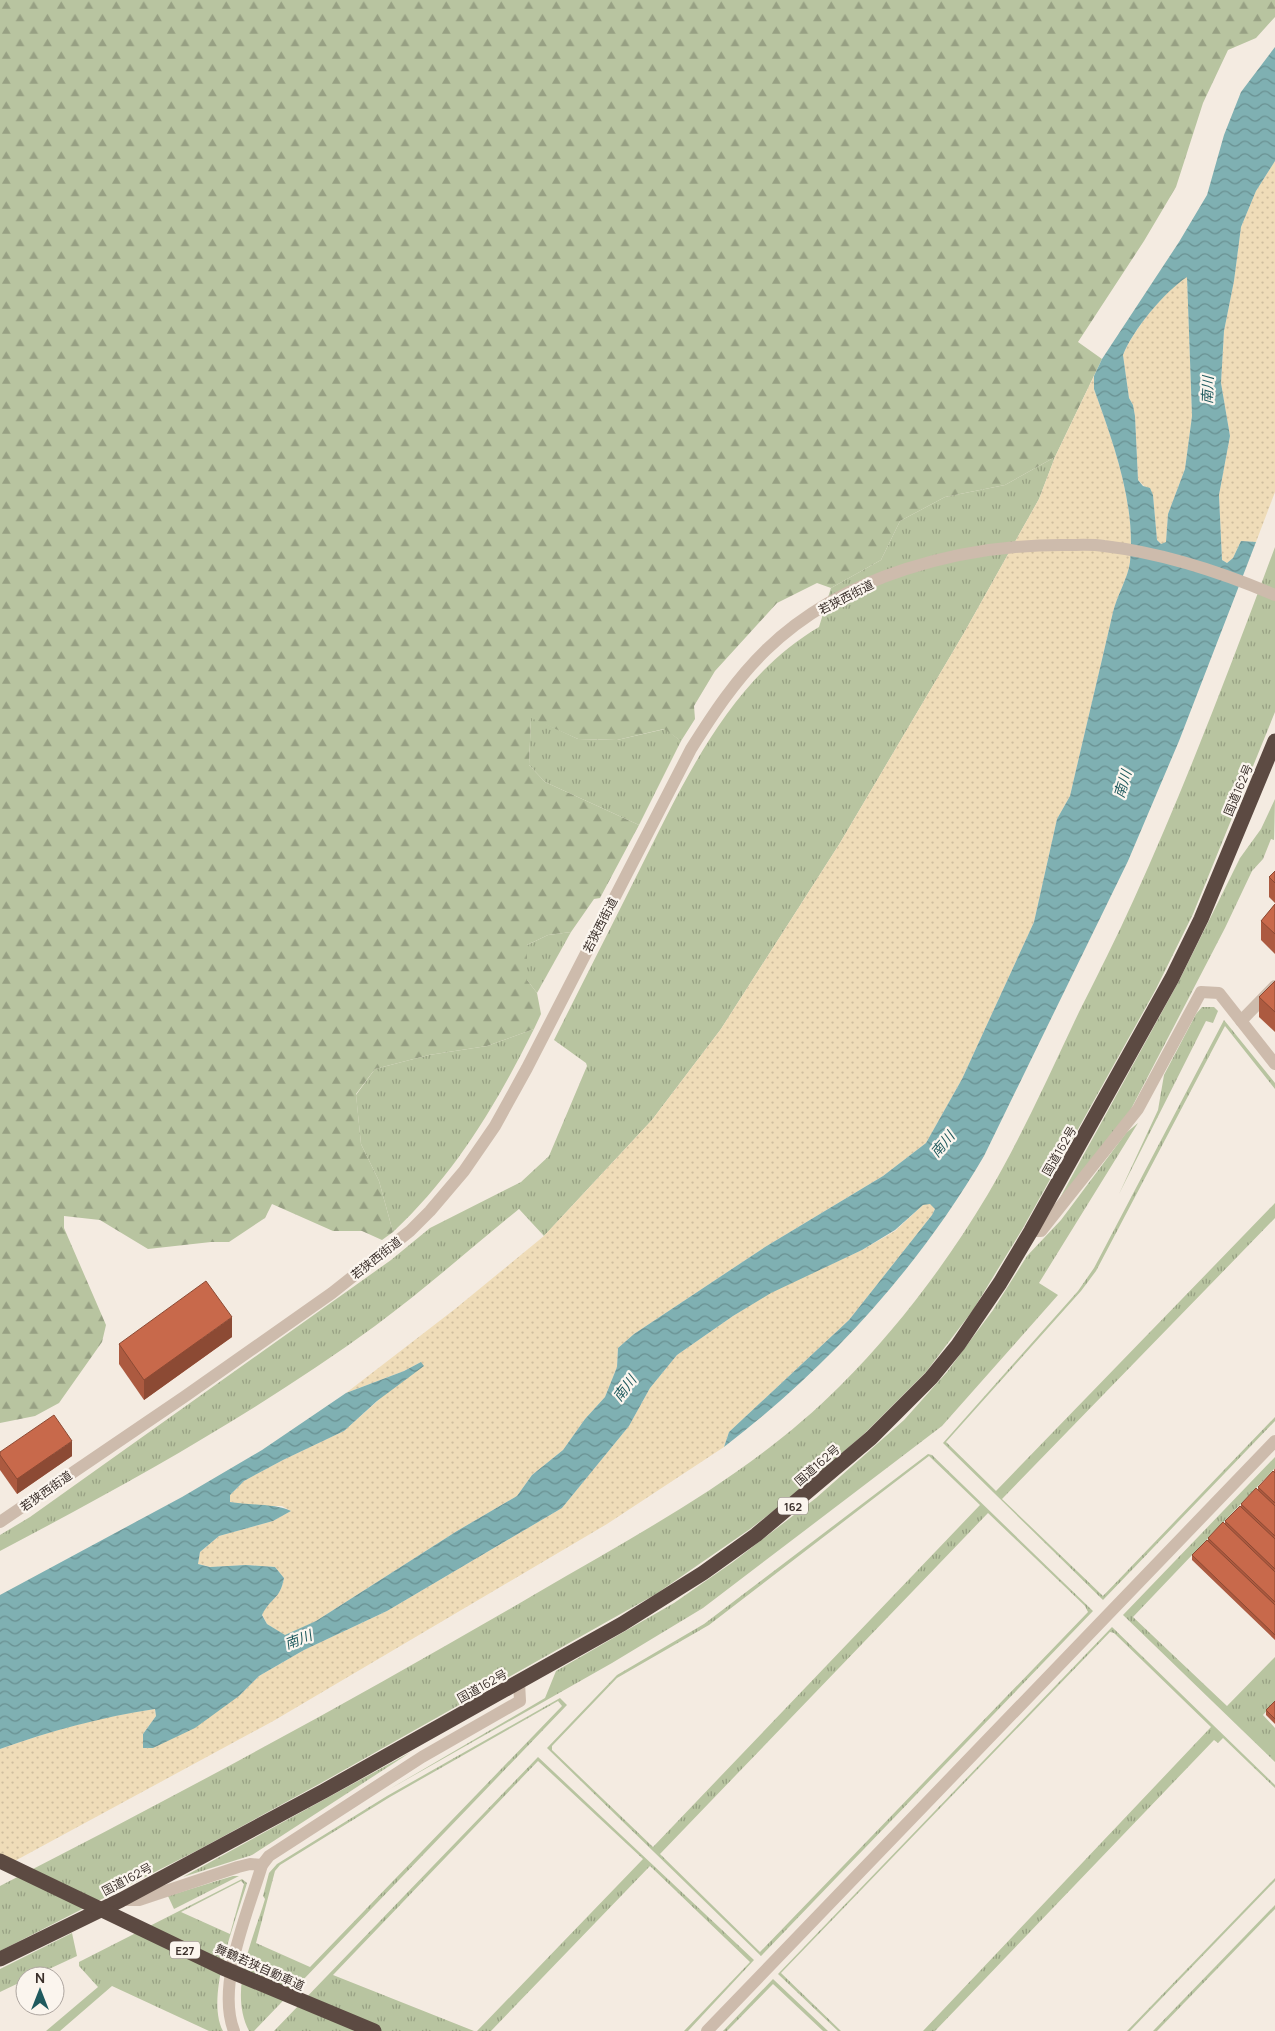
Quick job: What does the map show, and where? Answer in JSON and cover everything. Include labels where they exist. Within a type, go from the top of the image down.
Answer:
[{"type":"highway","name":"国道162号","points":[[0,1959],[121,1900],[324,1791],[622,1624],[703,1573],[795,1504],[871,1438],[931,1378],[958,1345],[1031,1231],[1172,978],[1200,919],[1275,741]]},
{"type":"highway","name":"舞鶴若狭自動車道","points":[[0,1861],[224,1968],[374,2031]]},
{"type":"street","name":"若狭西街道","points":[[0,1522],[184,1397],[332,1293],[410,1231],[447,1192],[495,1126],[527,1068],[691,750],[719,706],[753,664],[805,618],[860,588],[924,565],[975,552],[1028,545],[1102,545],[1130,550],[1243,581],[1275,595]]},
{"type":"street","points":[[1240,1020],[1275,986]]},
{"type":"street","points":[[1031,1231],[1042,1231],[1138,1109],[1201,992],[1219,993],[1275,1064]]},
{"type":"street","points":[[707,2031],[1275,1441]]},
{"type":"street","points":[[234,2031],[228,2007],[228,1990],[232,1966],[262,1865],[269,1856],[422,1757],[520,1701],[519,1682]]},
{"type":"street","points":[[121,1900],[138,1900],[238,1867],[250,1864],[262,1865]]},
{"type":"green space","points":[[0,0],[1275,0],[1275,17],[1256,38],[1228,50],[1203,103],[1176,187],[1144,241],[1078,342],[1102,359],[1055,457],[1005,485],[945,497],[900,521],[881,560],[831,588],[817,583],[777,603],[715,671],[694,706],[695,719],[681,741],[664,729],[617,740],[578,739],[531,718],[529,765],[545,782],[639,825],[600,898],[594,899],[571,932],[548,935],[527,945],[527,980],[537,993],[541,1014],[534,1029],[487,1046],[429,1055],[375,1069],[356,1094],[361,1144],[379,1181],[393,1232],[382,1240],[362,1231],[333,1231],[272,1204],[265,1218],[229,1242],[211,1242],[148,1249],[100,1220],[64,1216],[64,1228],[106,1325],[102,1342],[59,1403],[35,1416],[0,1423]]},
{"type":"green space","points":[[1055,457],[1039,499],[964,633],[840,843],[721,1029],[652,1120],[544,1236],[519,1209],[394,1312],[285,1388],[144,1473],[0,1551],[0,1535],[30,1517],[391,1260],[430,1228],[521,1182],[549,1156],[587,1066],[586,1063],[554,1040],[673,803],[712,736],[734,704],[759,675],[787,649],[819,627],[831,588],[881,560],[900,521],[945,497],[1005,485]]},
{"type":"green space","points":[[1275,547],[1275,712],[1193,914],[1156,989],[1023,1228],[973,1310],[926,1372],[865,1433],[790,1498],[750,1529],[656,1594],[200,1849],[0,1951],[0,1886],[203,1780],[338,1706],[471,1631],[695,1499],[770,1447],[806,1418],[840,1386],[881,1342],[920,1295],[956,1245],[988,1194],[1024,1127],[1121,927],[1153,856],[1242,636]]},
{"type":"green space","points":[[531,717],[578,739],[617,740],[665,729],[681,741],[639,825],[545,782],[529,765]]},
{"type":"green space","points":[[1275,799],[1274,840],[1271,839],[1263,859],[1252,871],[1225,928],[1130,1111],[1055,1207],[1179,981],[1240,858],[1261,829]]},
{"type":"green space","points":[[571,932],[537,993],[527,980],[527,945],[548,935]]},
{"type":"green space","points":[[1202,1007],[1214,1007],[1218,1011],[1213,1023],[1206,1021],[1119,1194],[1158,1110],[1164,1075],[1196,1014]]},
{"type":"green space","points":[[1224,1020],[1275,1083],[1275,1089],[1225,1026],[1096,1271],[1081,1291],[946,1442],[996,1491],[1275,1203],[1275,1218],[1002,1499],[1103,1596],[1275,1417],[1275,1421],[1103,1600],[943,1443],[1078,1291],[1094,1268]]},
{"type":"green space","points":[[534,1029],[505,1085],[473,1137],[436,1186],[393,1232],[379,1181],[361,1144],[356,1095],[375,1069],[429,1055],[487,1046]]},
{"type":"green space","points":[[1138,1123],[1039,1283],[1058,1295],[942,1426],[703,1608],[612,1663],[388,1790],[545,1698],[556,1671],[674,1603],[733,1562],[816,1498],[904,1420],[947,1372],[993,1310],[1027,1256],[1061,1220],[1126,1133]]},
{"type":"green space","points":[[928,1454],[932,1455],[1093,1611],[761,1956],[547,1748],[617,1675],[704,1624]],"holes":[[[929,1456],[980,1505],[653,1847],[552,1750],[552,1746],[617,1678],[709,1625]],[[988,1513],[1085,1606],[1088,1612],[760,1952],[660,1854]]]},
{"type":"green space","points":[[1275,1457],[1275,1468],[1133,1617],[1227,1706],[1275,1657],[1275,1702],[1263,1715],[1275,1728],[1275,1762],[1123,1615]]},
{"type":"green space","points":[[1112,1627],[1275,1785],[1275,1788],[1223,1738],[1218,1743],[1214,1740],[935,2031],[923,2031],[1211,1727],[1114,1633],[1110,1632],[781,1973],[841,2031],[838,2031],[778,1974]]},
{"type":"green space","points":[[560,1698],[567,1705],[254,2031],[249,2031],[243,2015],[241,1999],[242,1982],[249,1948],[265,1899],[263,1896],[269,1873],[277,1864],[387,1796]],"holes":[[[558,1701],[562,1706],[310,1967],[256,1943],[275,1871],[280,1865],[390,1797]]]},
{"type":"green space","points":[[411,1752],[252,1855],[183,1877]]},
{"type":"green space","points":[[538,1757],[754,1960],[688,2031],[684,2031],[750,1962],[650,1866],[491,2031],[477,2031],[643,1859],[538,1761],[333,1975],[474,2031],[274,2031]]},
{"type":"green space","points":[[233,1876],[239,1876],[174,1909],[168,1896]]},
{"type":"green space","points":[[1275,1878],[1275,1881],[1130,2031],[1127,2031]]},
{"type":"green space","points":[[242,1879],[247,1883],[224,1958],[220,1978],[218,2016],[223,2031],[209,2031],[112,1986],[60,2031],[46,2031],[98,1987],[79,1966],[79,1962]],"holes":[[[241,1881],[244,1884],[230,1934],[181,1912]]]},
{"type":"green space","points":[[1275,1905],[1275,1909],[1157,2031],[1153,2031]]},
{"type":"green space","points":[[72,1933],[77,1956],[56,1966],[15,1966],[15,1985],[0,1992],[0,1969]]},
{"type":"green space","points":[[773,1979],[828,2031],[823,2031],[773,1984],[727,2031],[723,2031]]},
{"type":"sand","points":[[1275,161],[1275,492],[1256,542],[1241,541],[1233,558],[1227,563],[1222,560],[1219,495],[1230,436],[1221,383],[1224,331],[1234,281],[1241,227],[1256,191]]},
{"type":"sand","points":[[1187,276],[1192,416],[1185,469],[1168,514],[1166,543],[1161,544],[1157,540],[1153,495],[1138,480],[1135,416],[1133,405],[1129,398],[1123,355],[1134,334],[1150,312],[1169,291]]},
{"type":"sand","points":[[1094,376],[1094,389],[1115,452],[1126,496],[1131,540],[1129,568],[1113,612],[1070,796],[1057,819],[1034,922],[962,1079],[926,1143],[883,1176],[765,1247],[634,1334],[618,1348],[617,1367],[605,1397],[585,1419],[563,1450],[532,1475],[517,1496],[457,1531],[316,1621],[285,1636],[267,1624],[262,1614],[278,1595],[284,1578],[275,1567],[246,1565],[211,1567],[198,1564],[200,1552],[219,1536],[273,1521],[291,1511],[282,1506],[253,1506],[230,1502],[230,1495],[244,1481],[344,1431],[421,1362],[404,1371],[346,1393],[455,1309],[544,1236],[652,1120],[721,1029],[840,843],[964,633],[1039,499],[1055,457]]},
{"type":"sand","points":[[924,1204],[931,1204],[935,1209],[932,1215],[849,1320],[729,1432],[724,1447],[607,1524],[275,1720],[0,1869],[0,1749],[76,1725],[155,1709],[156,1716],[143,1734],[239,1696],[259,1676],[304,1650],[387,1611],[562,1508],[629,1426],[650,1388],[677,1355],[771,1292],[862,1250],[895,1231]]},
{"type":"water","name":"南川","points":[[1275,47],[1275,161],[1256,191],[1241,227],[1234,281],[1224,331],[1221,383],[1230,436],[1219,495],[1222,560],[1227,563],[1233,558],[1241,541],[1256,542],[1179,741],[1128,861],[984,1156],[930,1238],[900,1277],[834,1350],[799,1384],[724,1447],[729,1432],[849,1320],[932,1215],[935,1209],[930,1204],[923,1205],[895,1230],[862,1250],[771,1293],[733,1316],[677,1355],[650,1388],[629,1426],[562,1508],[387,1611],[304,1650],[259,1676],[239,1696],[195,1728],[153,1748],[143,1748],[143,1734],[156,1716],[155,1709],[76,1725],[0,1749],[0,1595],[182,1497],[262,1450],[346,1393],[404,1371],[421,1362],[424,1366],[377,1401],[344,1431],[244,1481],[230,1495],[230,1502],[271,1506],[291,1511],[273,1521],[219,1536],[200,1552],[198,1564],[210,1567],[246,1565],[275,1567],[284,1578],[278,1595],[262,1615],[267,1624],[285,1635],[316,1621],[457,1531],[517,1496],[532,1475],[563,1450],[585,1419],[605,1397],[617,1367],[618,1348],[634,1334],[765,1247],[883,1176],[926,1143],[962,1079],[1034,922],[1057,819],[1070,796],[1113,612],[1129,568],[1131,540],[1126,496],[1115,452],[1094,389],[1094,376],[1102,359],[1179,242],[1207,195],[1224,135],[1241,92]],"holes":[[[1187,277],[1192,416],[1185,469],[1168,514],[1166,542],[1161,544],[1157,540],[1153,495],[1150,488],[1143,486],[1138,480],[1135,416],[1133,405],[1129,398],[1123,355],[1134,334],[1150,312]]]},
{"type":"building","points":[[1275,871],[1275,883],[1269,877]]},
{"type":"building","points":[[1275,904],[1275,934],[1261,921]]},
{"type":"building","points":[[1275,981],[1275,1012],[1259,997]]},
{"type":"building","points":[[206,1281],[232,1317],[144,1380],[119,1344]]},
{"type":"building","points":[[54,1415],[72,1441],[17,1479],[0,1455],[0,1452]]},
{"type":"building","points":[[1273,1471],[1275,1473],[1275,1503],[1258,1487]]},
{"type":"building","points":[[1256,1488],[1275,1506],[1275,1536],[1241,1504]]},
{"type":"building","points":[[1240,1506],[1275,1539],[1275,1569],[1225,1521]]},
{"type":"building","points":[[1223,1522],[1275,1572],[1275,1602],[1208,1538]]},
{"type":"building","points":[[1207,1540],[1275,1605],[1275,1635],[1192,1555]]},
{"type":"building","points":[[1275,1701],[1275,1719],[1266,1710]]}]
